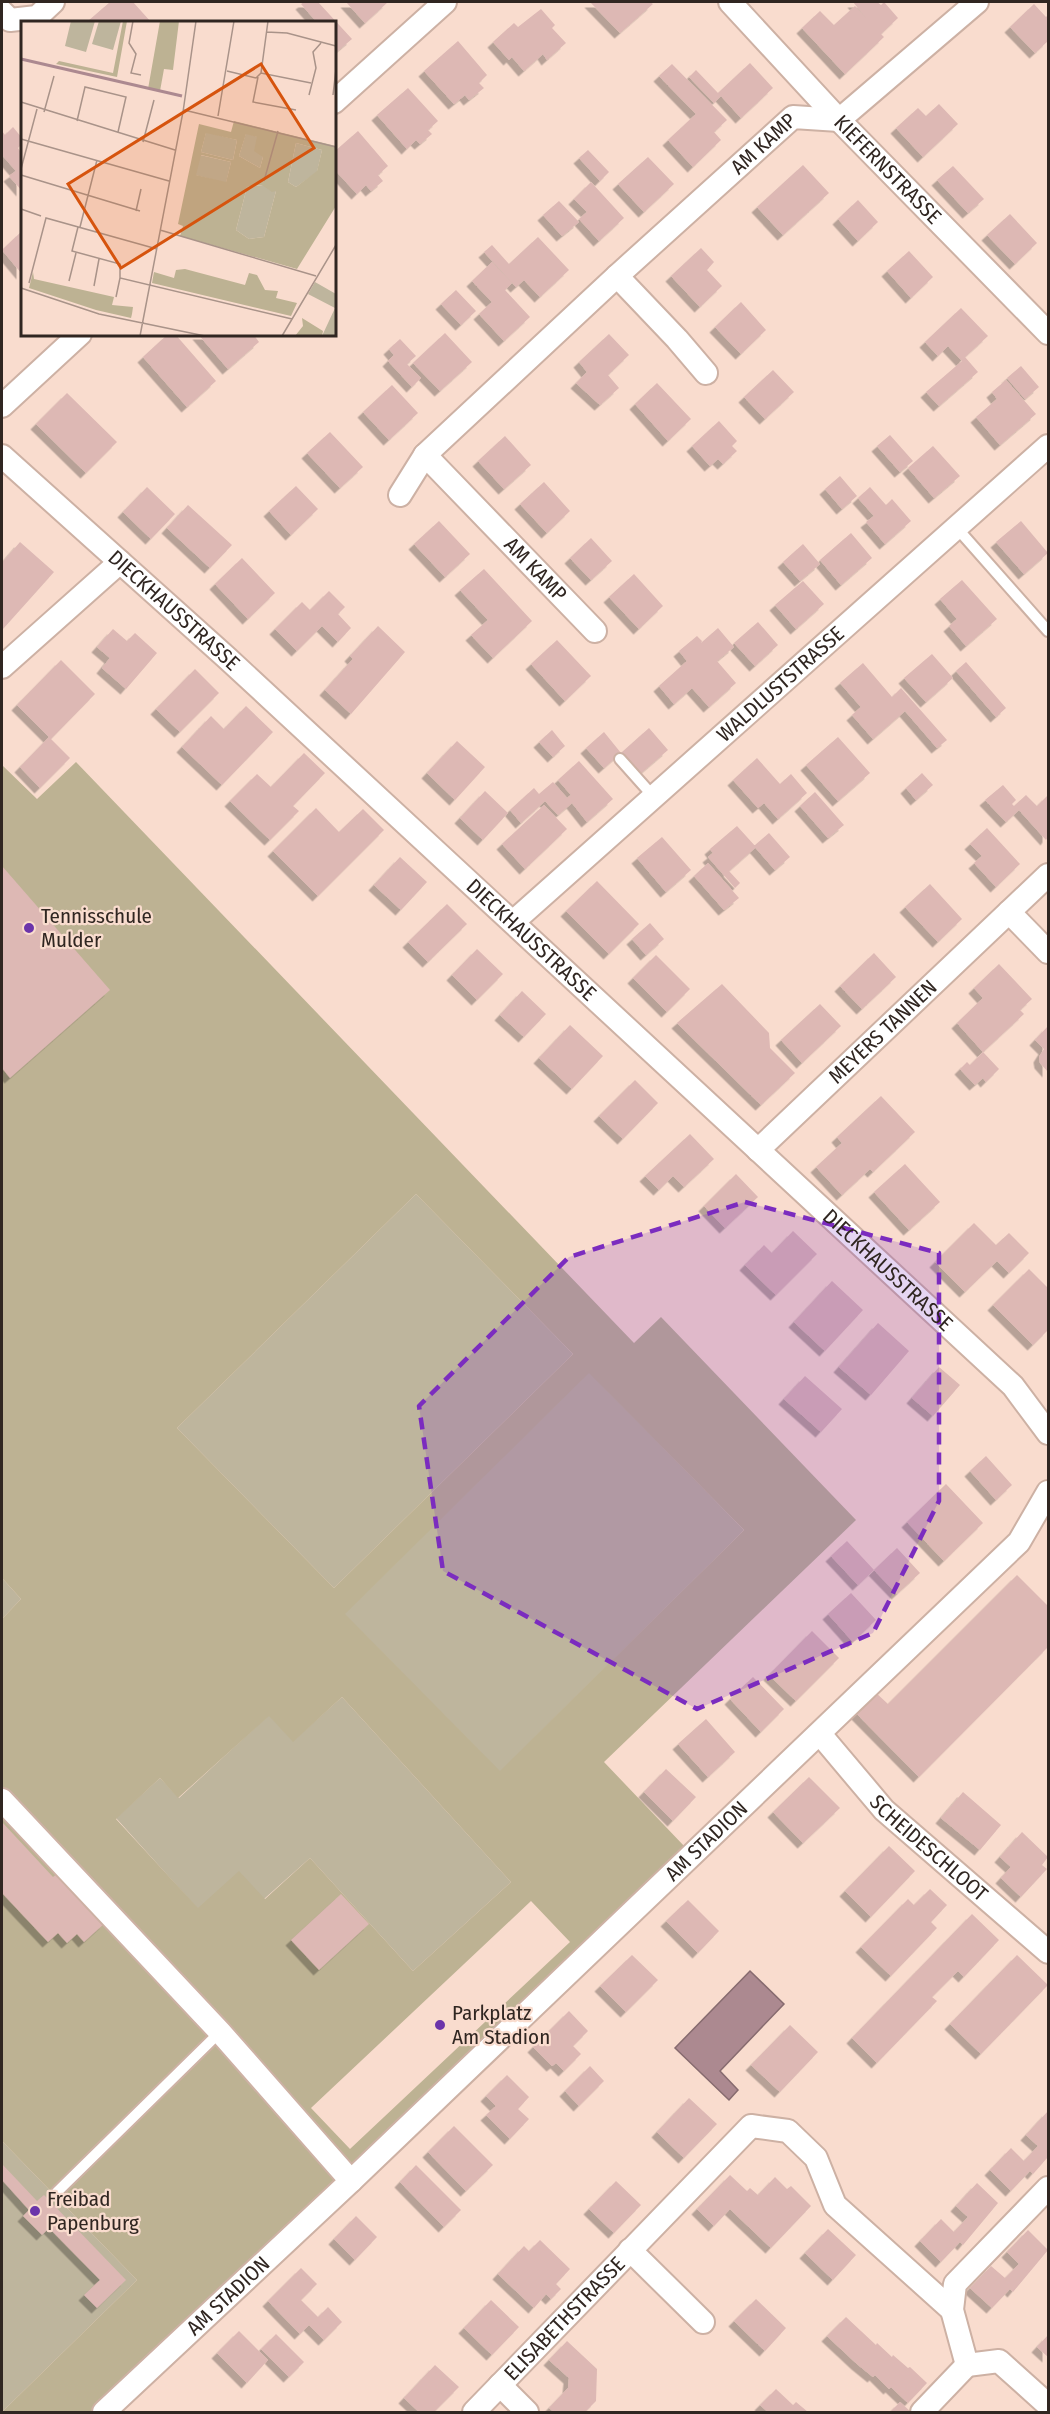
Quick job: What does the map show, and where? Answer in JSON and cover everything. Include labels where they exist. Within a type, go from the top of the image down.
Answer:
[{"type":"street","points":[[2,12],[10,20],[37,17],[53,2]]},
{"type":"street","points":[[336,100],[446,2]]},
{"type":"street","name":"KIEFERNSTRASSE","points":[[730,2],[839,120],[1048,333]]},
{"type":"street","points":[[839,120],[977,2]]},
{"type":"street","name":"AM KAMP","points":[[400,495],[425,455],[617,276],[793,117],[839,120]]},
{"type":"street","points":[[617,276],[706,373]]},
{"type":"street","points":[[2,405],[78,336]]},
{"type":"street","name":"WALDLUSTSTRASSE","points":[[513,922],[1048,446]]},
{"type":"street","name":"AM KAMP","points":[[425,455],[595,632]]},
{"type":"street","name":"DIECKHAUSSTRASSE","points":[[2,456],[513,922],[1013,1386],[1048,1433]]},
{"type":"street","points":[[2,667],[120,562]]},
{"type":"street","name":"MEYERS TANNEN","points":[[758,1150],[1048,875]]},
{"type":"street","points":[[1009,912],[1048,952]]},
{"type":"street","name":"AM STADION","points":[[105,2412],[351,2181],[1019,1542],[1048,1492]]},
{"type":"street","name":"SCHEIDESCHLOOT","points":[[820,1734],[884,1810],[1048,1952]]},
{"type":"street","points":[[2,1800],[220,2032],[351,2181]]},
{"type":"street","name":"ELISABETHSTRASSE","points":[[474,2412],[751,2126],[788,2131],[816,2158],[835,2205],[952,2310]]},
{"type":"street","points":[[967,2365],[952,2310],[955,2284],[1048,2188]]},
{"type":"street","name":"ELISABETHSTRASSE","points":[[630,2250],[703,2322]]},
{"type":"street","points":[[922,2412],[967,2365],[999,2361],[1048,2405]]},
{"type":"street","name":"ELISABETHSTRASSE","points":[[500,2385],[527,2412]]},
{"type":"lane","points":[[956,527],[1048,631]]},
{"type":"lane","points":[[620,759],[653,796]]},
{"type":"lane","points":[[57,2192],[220,2032]]},
{"type":"highlighted area","points":[[745,1202],[939,1253],[939,1501],[873,1633],[697,1709],[443,1571],[419,1406],[569,1257]]},
{"type":"shaded area","points":[[76,762],[634,1343],[661,1317],[856,1520],[604,1762],[685,1847],[106,2412],[2,2412],[137,2280],[2,2141],[2,1619],[21,1599],[2,1578],[2,765],[37,799]],"holes":[[[416,1194],[573,1354],[334,1588],[177,1428]],[[589,1373],[744,1530],[500,1771],[345,1614]],[[342,1697],[511,1882],[413,1971],[310,1858],[265,1899],[239,1871],[198,1908],[116,1819],[160,1778],[178,1798],[269,1716],[293,1742]],[[531,1901],[570,1942],[350,2149],[311,2108]]]},
{"type":"shaded area","points":[[416,1194],[573,1354],[334,1588],[177,1428]]},
{"type":"shaded area","points":[[589,1372],[744,1530],[500,1772],[344,1614]]},
{"type":"shaded area","points":[[2,1578],[21,1599],[2,1619]]},
{"type":"shaded area","points":[[342,1697],[511,1882],[413,1971],[310,1858],[264,1899],[198,1909],[116,1818],[160,1778],[179,1798],[269,1715],[293,1741]]},
{"type":"shaded area","points":[[750,1971],[784,2004],[720,2071],[738,2090],[729,2100],[675,2048]]},
{"type":"shaded area","name":"Freibad Papenburg","points":[[2,2141],[137,2280],[2,2412]]},
{"type":"building","points":[[110,2],[133,2],[150,21],[88,21]]},
{"type":"building","points":[[318,2],[335,21],[314,21],[315,20],[301,4]]},
{"type":"building","points":[[346,2],[388,2],[365,23]]},
{"type":"building","points":[[590,2],[650,2],[653,4],[620,33]]},
{"type":"building","points":[[853,2],[877,2],[881,5],[884,2],[898,18],[881,34],[884,37],[845,74],[802,28],[820,11],[834,25],[855,6],[866,18]]},
{"type":"building","points":[[1034,4],[1046,17],[1048,15],[1048,41],[1035,53],[1010,27]]},
{"type":"building","points":[[541,9],[555,25],[552,28],[566,43],[547,60],[543,54],[524,71],[512,57],[509,60],[493,42],[514,23],[518,27]]},
{"type":"building","points":[[336,22],[352,39],[336,52]]},
{"type":"building","points":[[458,41],[487,75],[479,83],[484,88],[469,100],[465,95],[454,104],[424,71]]},
{"type":"building","points":[[750,63],[773,88],[741,118],[721,96],[714,103],[689,77],[696,70],[718,93]]},
{"type":"building","points":[[672,64],[727,120],[714,132],[721,140],[693,167],[668,140],[696,114],[659,76]]},
{"type":"building","points":[[408,88],[438,121],[428,130],[432,134],[420,144],[416,140],[407,149],[377,115]]},
{"type":"building","points":[[939,104],[958,124],[923,157],[896,128],[918,108],[926,116]]},
{"type":"building","points":[[13,127],[21,137],[21,145],[18,148],[21,152],[21,190],[9,176],[16,171],[2,155],[2,131],[5,135]]},
{"type":"building","points":[[358,131],[388,166],[378,175],[383,181],[371,191],[366,185],[357,194],[336,171],[336,150]]},
{"type":"building","points":[[588,150],[609,172],[600,181],[579,158]]},
{"type":"building","points":[[648,157],[674,184],[644,212],[618,184]]},
{"type":"building","points":[[803,165],[829,193],[783,235],[757,207]]},
{"type":"building","points":[[953,166],[984,199],[968,213],[937,180]]},
{"type":"building","points":[[591,182],[624,218],[599,241],[579,219],[587,212],[574,199]]},
{"type":"building","points":[[858,200],[878,222],[858,241],[838,219]]},
{"type":"building","points":[[559,201],[579,222],[562,236],[543,215]]},
{"type":"building","points":[[1010,214],[1037,243],[1015,264],[987,235]]},
{"type":"building","points":[[21,232],[21,273],[2,250]]},
{"type":"building","points":[[538,237],[569,270],[540,297],[524,280],[516,287],[484,252],[492,245],[509,264]]},
{"type":"building","points":[[701,248],[714,262],[707,270],[722,286],[700,307],[671,276]]},
{"type":"building","points":[[909,251],[933,277],[911,298],[887,271]]},
{"type":"building","points":[[492,262],[512,283],[505,290],[530,317],[504,341],[479,314],[492,302],[472,281]]},
{"type":"building","points":[[456,290],[476,311],[461,325],[441,304]]},
{"type":"building","points":[[741,302],[766,330],[741,354],[715,327]]},
{"type":"building","points":[[961,308],[988,336],[965,357],[978,372],[939,406],[926,392],[962,361],[948,346],[938,356],[925,342]]},
{"type":"building","points":[[445,333],[472,362],[440,391],[413,363]]},
{"type":"building","points":[[609,334],[629,355],[608,375],[619,388],[600,405],[576,383],[587,372],[579,362]]},
{"type":"building","points":[[166,336],[177,336],[216,381],[187,407],[143,357]]},
{"type":"building","points":[[200,336],[254,336],[259,342],[228,369]]},
{"type":"building","points":[[400,339],[416,356],[407,364],[421,378],[412,387],[388,361],[394,355],[389,349]]},
{"type":"building","points":[[1021,366],[1039,387],[1025,399],[1007,378]]},
{"type":"building","points":[[773,370],[794,392],[765,419],[744,397]]},
{"type":"building","points":[[1006,380],[1036,414],[1000,445],[976,417],[997,399],[992,392]]},
{"type":"building","points":[[657,383],[691,419],[668,441],[635,404]]},
{"type":"building","points":[[392,385],[418,413],[389,440],[363,412]]},
{"type":"building","points":[[67,393],[117,442],[86,473],[36,424]]},
{"type":"building","points":[[719,421],[737,441],[732,446],[737,451],[723,464],[718,459],[710,466],[692,446]]},
{"type":"building","points":[[330,432],[363,467],[340,488],[307,453]]},
{"type":"building","points":[[890,435],[913,461],[900,472],[877,446]]},
{"type":"building","points":[[505,436],[531,465],[504,489],[478,461]]},
{"type":"building","points":[[933,446],[960,476],[934,498],[908,468]]},
{"type":"building","points":[[840,476],[857,496],[842,509],[825,489]]},
{"type":"building","points":[[544,482],[570,511],[547,533],[520,504]]},
{"type":"building","points":[[296,486],[318,509],[291,535],[269,511]]},
{"type":"building","points":[[147,487],[175,514],[151,539],[123,512]]},
{"type":"building","points":[[870,487],[886,505],[892,499],[911,521],[885,544],[866,522],[874,516],[858,498]]},
{"type":"building","points":[[188,505],[232,545],[210,568],[167,528]]},
{"type":"building","points":[[439,521],[470,554],[445,577],[414,544]]},
{"type":"building","points":[[1021,521],[1048,553],[1024,574],[996,542]]},
{"type":"building","points":[[851,533],[872,558],[841,585],[820,560]]},
{"type":"building","points":[[591,538],[612,561],[591,580],[570,558]]},
{"type":"building","points":[[20,542],[54,572],[2,630],[2,563]]},
{"type":"building","points":[[803,544],[820,564],[800,581],[783,562]]},
{"type":"building","points":[[242,558],[275,593],[248,619],[215,584]]},
{"type":"building","points":[[484,569],[532,621],[493,658],[471,635],[488,620],[460,590]]},
{"type":"building","points":[[634,574],[663,606],[639,629],[609,597]]},
{"type":"building","points":[[962,580],[997,619],[966,646],[949,626],[957,619],[940,599]]},
{"type":"building","points":[[803,581],[824,604],[796,629],[775,605]]},
{"type":"building","points":[[329,591],[345,607],[338,614],[351,628],[338,642],[322,626],[297,651],[275,629],[302,602],[310,610]]},
{"type":"building","points":[[758,622],[778,645],[755,666],[734,643]]},
{"type":"building","points":[[378,626],[405,652],[351,714],[325,690],[353,659],[350,656]]},
{"type":"building","points":[[718,628],[734,647],[717,661],[736,683],[709,707],[692,688],[674,704],[659,686],[687,661],[679,651],[697,636],[702,641],[701,643]]},
{"type":"building","points":[[113,629],[127,641],[135,633],[157,653],[126,689],[102,668],[110,658],[97,647]]},
{"type":"building","points":[[557,640],[591,676],[565,701],[531,664]]},
{"type":"building","points":[[932,654],[953,678],[926,702],[904,678]]},
{"type":"building","points":[[61,660],[95,694],[51,739],[70,758],[40,788],[20,767],[49,737],[17,705]]},
{"type":"building","points":[[966,662],[1006,708],[996,717],[956,671]]},
{"type":"building","points":[[863,663],[892,697],[901,688],[947,740],[937,748],[905,711],[873,739],[852,715],[861,707],[840,683]]},
{"type":"building","points":[[195,669],[219,693],[180,732],[156,709]]},
{"type":"building","points":[[246,706],[273,732],[222,785],[182,747],[211,716],[224,729]]},
{"type":"building","points":[[649,728],[668,750],[640,774],[621,753]]},
{"type":"building","points":[[552,730],[565,746],[553,757],[539,742]]},
{"type":"building","points":[[604,732],[621,753],[604,768],[586,748]]},
{"type":"building","points":[[838,737],[870,773],[838,801],[806,765]]},
{"type":"building","points":[[457,741],[485,767],[455,800],[427,773]]},
{"type":"building","points":[[304,753],[325,773],[293,806],[299,811],[270,840],[230,801],[257,774],[271,787]]},
{"type":"building","points":[[757,758],[780,784],[791,774],[807,793],[778,819],[764,803],[758,808],[733,780]]},
{"type":"building","points":[[579,761],[613,799],[587,822],[572,803],[558,815],[545,801],[521,823],[510,810],[534,788],[539,794],[553,782],[567,798],[571,795],[558,780]]},
{"type":"building","points":[[922,773],[933,785],[916,800],[906,788]]},
{"type":"building","points":[[1003,785],[1016,800],[1012,804],[1014,806],[1026,795],[1037,806],[1048,795],[1048,837],[1046,840],[1019,810],[1006,822],[985,800]]},
{"type":"building","points":[[485,791],[508,813],[483,840],[460,818]]},
{"type":"building","points":[[815,792],[844,825],[828,838],[800,806]]},
{"type":"building","points":[[544,805],[567,829],[525,869],[502,844]]},
{"type":"building","points":[[316,808],[339,832],[363,809],[384,830],[318,896],[273,851]]},
{"type":"building","points":[[737,826],[756,847],[729,871],[740,883],[735,888],[708,857],[713,853],[710,849]]},
{"type":"building","points":[[987,828],[1020,864],[996,887],[974,863],[982,856],[970,844]]},
{"type":"building","points":[[769,833],[790,857],[775,870],[754,846]]},
{"type":"building","points":[[662,837],[691,870],[666,892],[637,858]]},
{"type":"building","points":[[400,857],[427,882],[401,910],[374,885]]},
{"type":"building","points":[[708,863],[739,898],[724,910],[694,876]]},
{"type":"building","name":"Tennisschule Mulder","points":[[2,866],[110,990],[10,1078],[2,1068]]},
{"type":"building","points":[[597,881],[639,924],[609,954],[566,911]]},
{"type":"building","points":[[930,884],[962,919],[938,942],[905,907]]},
{"type":"building","points":[[447,904],[467,924],[428,962],[408,942]]},
{"type":"building","points":[[650,923],[664,939],[646,955],[632,939]]},
{"type":"building","points":[[477,949],[503,974],[477,1000],[452,975]]},
{"type":"building","points":[[874,953],[896,977],[862,1009],[840,986]]},
{"type":"building","points":[[656,955],[690,989],[667,1012],[633,978]]},
{"type":"building","points":[[999,964],[1032,999],[1020,1010],[1024,1014],[983,1052],[957,1023],[983,998],[974,988]]},
{"type":"building","points":[[722,984],[769,1033],[770,1048],[795,1073],[761,1105],[677,1023]]},
{"type":"building","points":[[522,991],[546,1014],[524,1037],[500,1015]]},
{"type":"building","points":[[820,1004],[841,1026],[802,1063],[781,1040]]},
{"type":"building","points":[[570,1025],[603,1056],[572,1089],[539,1058]]},
{"type":"building","points":[[1048,1026],[1048,1072],[1040,1063],[1039,1057],[1044,1049],[1035,1040]]},
{"type":"building","points":[[983,1052],[999,1069],[986,1082],[983,1078],[975,1085],[960,1069],[967,1062],[970,1065]]},
{"type":"building","points":[[635,1080],[658,1103],[623,1139],[599,1116]]},
{"type":"building","points":[[881,1096],[915,1132],[873,1172],[870,1169],[842,1195],[816,1167],[842,1143],[837,1137]]},
{"type":"building","points":[[690,1134],[714,1159],[684,1187],[673,1176],[659,1190],[645,1176]]},
{"type":"building","points":[[905,1164],[940,1202],[909,1230],[874,1192]]},
{"type":"building","points":[[736,1174],[758,1197],[725,1228],[704,1206]]},
{"type":"building","points":[[974,1223],[996,1245],[1009,1233],[1029,1253],[1009,1273],[997,1261],[965,1292],[935,1262]]},
{"type":"building","points":[[793,1231],[817,1254],[776,1295],[745,1265],[764,1245],[772,1253]]},
{"type":"building","points":[[1029,1269],[1048,1288],[1048,1330],[1033,1345],[993,1305]]},
{"type":"building","points":[[832,1281],[863,1310],[825,1351],[794,1322]]},
{"type":"building","points":[[878,1323],[909,1351],[871,1395],[839,1367]]},
{"type":"building","points":[[939,1367],[960,1385],[933,1416],[912,1398]]},
{"type":"building","points":[[805,1376],[842,1409],[821,1432],[784,1399]]},
{"type":"building","points":[[986,1456],[1012,1485],[996,1500],[970,1471]]},
{"type":"building","points":[[946,1484],[983,1523],[944,1561],[907,1522]]},
{"type":"building","points":[[847,1541],[874,1570],[858,1585],[831,1556]]},
{"type":"building","points":[[897,1548],[920,1573],[897,1594],[874,1570]]},
{"type":"building","points":[[1017,1575],[1048,1606],[1048,1647],[919,1777],[854,1711],[874,1691],[888,1704]]},
{"type":"building","points":[[851,1593],[876,1620],[853,1642],[828,1614]]},
{"type":"building","points":[[812,1631],[839,1658],[796,1701],[769,1675]]},
{"type":"building","points":[[753,1677],[784,1709],[761,1732],[730,1699]]},
{"type":"building","points":[[706,1719],[735,1752],[708,1777],[678,1744]]},
{"type":"building","points":[[666,1769],[696,1797],[673,1821],[644,1792]]},
{"type":"building","points":[[809,1777],[840,1808],[803,1843],[773,1812]]},
{"type":"building","points":[[963,1792],[1001,1825],[980,1850],[941,1818]]},
{"type":"building","points":[[2,1822],[53,1877],[58,1873],[105,1923],[84,1942],[77,1934],[67,1943],[58,1933],[48,1942],[2,1893]]},
{"type":"building","points":[[1022,1832],[1048,1857],[1042,1865],[1047,1869],[1021,1897],[1001,1878],[1011,1867],[1000,1857]]},
{"type":"building","points":[[889,1846],[915,1871],[871,1917],[845,1891]]},
{"type":"building","points":[[930,1889],[947,1905],[931,1922],[937,1928],[891,1976],[861,1947],[908,1899],[914,1905]]},
{"type":"building","points":[[341,1894],[369,1924],[319,1970],[291,1940]]},
{"type":"building","points":[[688,1900],[719,1931],[698,1953],[666,1921]]},
{"type":"building","points":[[972,1914],[999,1940],[964,1977],[958,1971],[932,1997],[937,2001],[877,2063],[852,2038]]},
{"type":"building","points":[[632,1955],[658,1980],[626,2012],[600,1986]]},
{"type":"building","points":[[1017,1955],[1048,1985],[981,2054],[950,2024]]},
{"type":"building","points":[[569,2011],[588,2031],[573,2046],[581,2054],[564,2071],[556,2063],[552,2066],[533,2047]]},
{"type":"building","points":[[790,2025],[818,2052],[780,2092],[751,2065]]},
{"type":"building","points":[[590,2066],[604,2081],[579,2106],[565,2091]]},
{"type":"building","points":[[507,2075],[529,2097],[518,2109],[529,2119],[510,2139],[486,2115],[496,2106],[486,2096]]},
{"type":"building","points":[[689,2098],[717,2124],[684,2158],[657,2132]]},
{"type":"building","points":[[1048,2111],[1048,2157],[1033,2174],[1030,2171],[1011,2191],[990,2170],[1011,2148],[1024,2161],[1038,2146],[1026,2135]]},
{"type":"building","points":[[454,2126],[493,2165],[466,2191],[428,2152]]},
{"type":"building","points":[[2,2164],[37,2201],[44,2195],[126,2280],[97,2308],[84,2295],[100,2280],[49,2228],[42,2235],[23,2216],[29,2210],[2,2180]]},
{"type":"building","points":[[416,2165],[461,2210],[444,2227],[400,2182]]},
{"type":"building","points":[[730,2175],[747,2191],[750,2188],[758,2195],[775,2177],[787,2189],[791,2186],[811,2206],[771,2248],[730,2209],[714,2226],[697,2209]]},
{"type":"building","points":[[616,2181],[641,2205],[614,2233],[589,2209]]},
{"type":"building","points":[[977,2183],[998,2203],[963,2245],[960,2242],[941,2262],[920,2241],[941,2219],[954,2232],[968,2217],[956,2206]]},
{"type":"building","points":[[356,2216],[377,2237],[355,2260],[334,2239]]},
{"type":"building","points":[[828,2229],[856,2255],[833,2280],[805,2253]]},
{"type":"building","points":[[1028,2230],[1048,2250],[1013,2292],[1010,2289],[992,2308],[970,2288],[991,2266],[1005,2278],[1019,2264],[1007,2252]]},
{"type":"building","points":[[540,2240],[570,2269],[556,2284],[561,2289],[551,2299],[546,2294],[534,2308],[498,2274],[524,2246],[529,2251]]},
{"type":"building","points":[[301,2268],[317,2284],[301,2300],[318,2317],[328,2307],[342,2322],[324,2340],[309,2325],[300,2334],[268,2301]]},
{"type":"building","points":[[756,2299],[786,2328],[765,2351],[734,2321]]},
{"type":"building","points":[[491,2300],[519,2327],[492,2355],[464,2328]]},
{"type":"building","points":[[846,2317],[876,2345],[877,2343],[892,2357],[893,2355],[908,2368],[910,2367],[927,2383],[908,2403],[891,2387],[889,2389],[875,2375],[873,2377],[857,2364],[827,2336]]},
{"type":"building","points":[[239,2331],[268,2360],[247,2383],[217,2353]]},
{"type":"building","points":[[276,2334],[304,2362],[289,2377],[261,2349]]},
{"type":"building","points":[[1048,2335],[1048,2357],[1037,2347]]},
{"type":"building","points":[[567,2341],[597,2369],[596,2401],[585,2412],[554,2412],[549,2408],[568,2388],[569,2378],[549,2360]]},
{"type":"building","points":[[435,2365],[459,2387],[434,2412],[419,2412],[404,2398]]},
{"type":"building","points":[[776,2389],[793,2405],[796,2402],[808,2412],[768,2412],[760,2405]]},
{"type":"building","points":[[900,2402],[911,2412],[890,2412]]},
{"type":"place","name":"Tennisschule Mulder","points":[[29,928]]},
{"type":"place","name":"Parkplatz Am Stadion","points":[[440,2025]]},
{"type":"place","name":"Freibad Papenburg","points":[[35,2211]]}]
